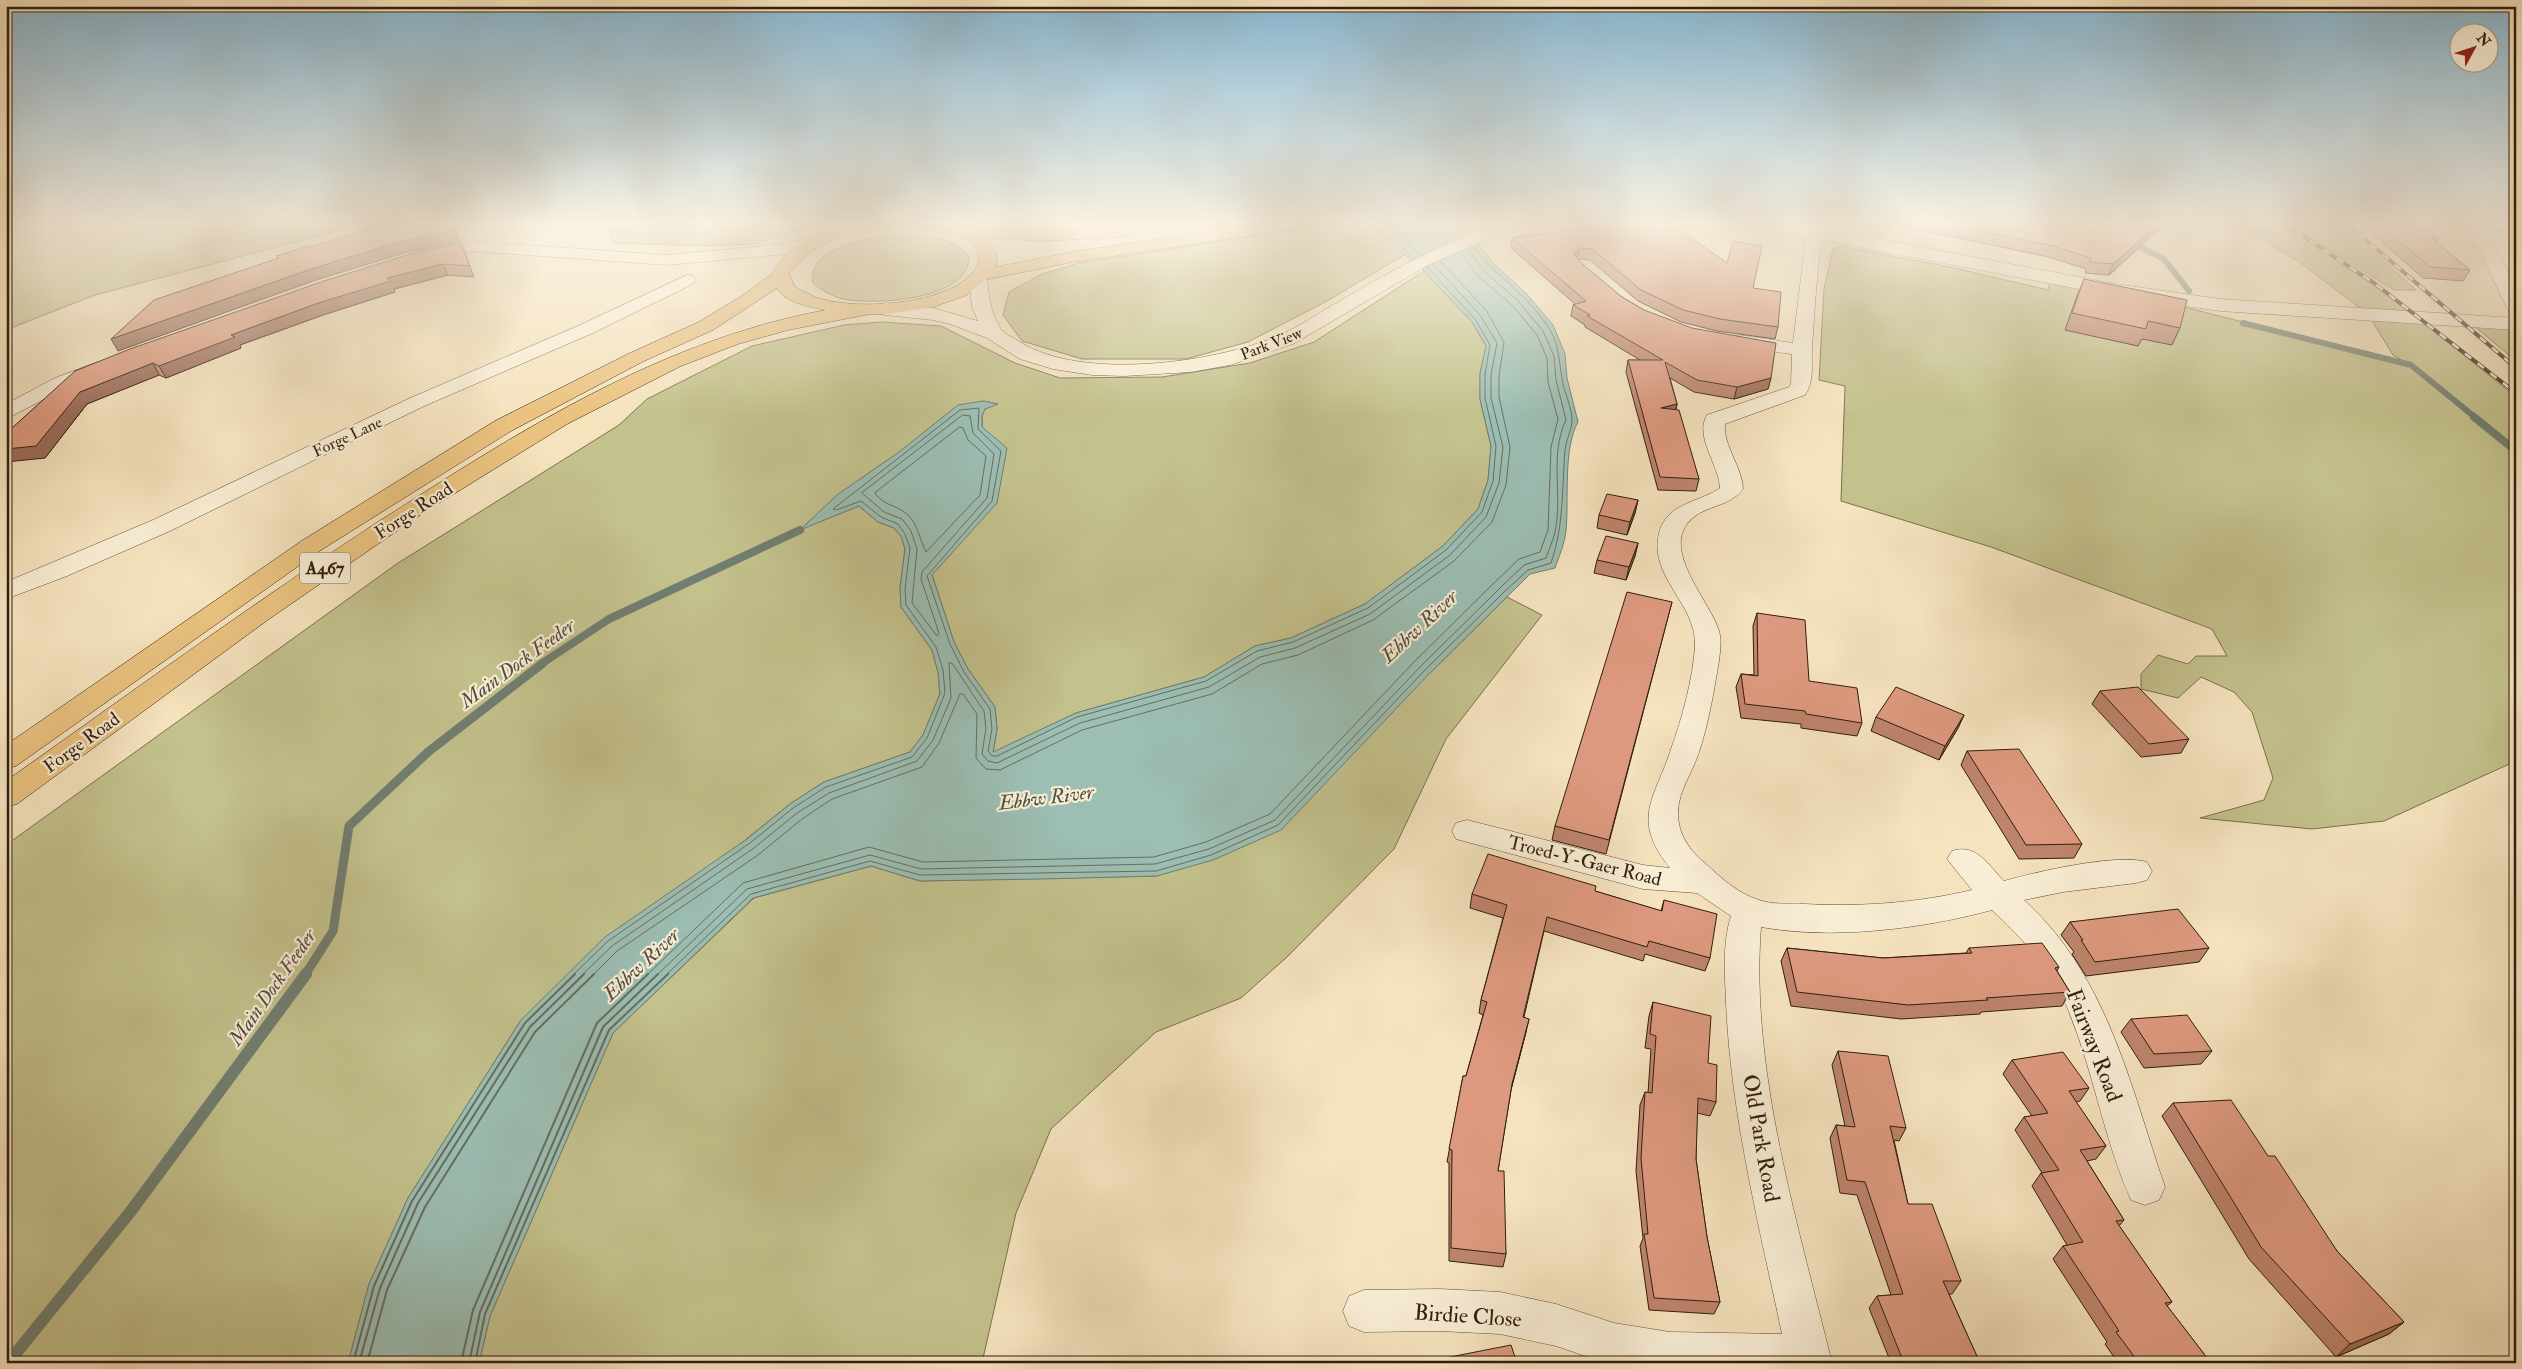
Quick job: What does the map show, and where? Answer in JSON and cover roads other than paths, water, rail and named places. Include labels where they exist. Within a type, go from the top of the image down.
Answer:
[{"type":"main road","name":"Forge Road","points":[[6,760],[321,540],[503,426],[637,357],[706,326],[749,300],[765,287]]},
{"type":"main road","points":[[787,287],[789,291],[810,303],[834,308],[864,310],[886,309],[941,298],[965,287]]},
{"type":"main road","name":"Forge Road","points":[[6,796],[346,553],[498,455],[661,368],[714,346],[796,322],[864,310]]},
{"type":"street","name":"Forge Lane","points":[[6,591],[190,513],[418,402],[640,306],[675,287]]},
{"type":"street","points":[[980,287],[981,307],[994,334]]},
{"type":"street","name":"Park View","points":[[886,309],[933,314],[994,334],[1027,354],[1052,363],[1092,369],[1124,370],[1192,366],[1223,361],[1286,340],[1377,287]]},
{"type":"street","points":[[1722,339],[1802,350],[1808,287]]},
{"type":"street","points":[[2100,287],[2220,305],[2516,324]]},
{"type":"street","points":[[2507,287],[2516,308]]},
{"type":"street","name":"Troed-Y-Gaer Road","points":[[1802,350],[1801,384],[1798,391],[1719,417],[1712,424],[1717,442],[1730,471],[1731,491],[1690,509],[1678,518],[1670,535],[1669,548],[1675,576],[1702,621],[1708,636],[1698,706],[1686,750],[1667,792],[1663,812],[1665,832],[1675,852],[1688,868],[1723,896],[1749,910],[1768,915],[1816,918],[1886,917],[1944,908],[2040,884],[2136,871]]},
{"type":"street","points":[[6,413],[63,382],[113,362]]},
{"type":"street","name":"Troed-Y-Gaer Road","points":[[1467,831],[1643,877],[1663,880],[1704,881]]},
{"type":"street","points":[[1963,859],[1998,896]]},
{"type":"street","name":"Fairway Road","points":[[1998,896],[2035,930],[2064,969],[2086,1009],[2145,1187]]},
{"type":"street","name":"Old Park Road","points":[[1749,910],[1744,926],[1741,962],[1746,1050],[1764,1160],[1808,1359]]},
{"type":"street","name":"Birdie Close","points":[[1364,1311],[1440,1310],[1500,1313],[1556,1325],[1614,1344],[1670,1353],[1808,1359]]},
{"type":"water","name":"Ebbw River","points":[[1439,287],[1519,287],[1553,325],[1565,354],[1567,378],[1578,422],[1573,433],[1568,459],[1565,535],[1555,568],[1530,574],[1428,675],[1281,830],[1213,860],[1157,876],[920,881],[871,866],[753,898],[613,1033],[490,1316],[479,1363],[348,1363],[369,1284],[408,1198],[521,1020],[605,937],[747,839],[790,804],[824,782],[910,752],[923,735],[940,694],[938,672],[932,650],[901,607],[900,588],[905,549],[901,536],[894,528],[878,522],[859,506],[800,530],[837,495],[899,452],[958,405],[983,401],[998,404],[985,409],[982,416],[982,427],[1007,448],[997,503],[932,575],[954,642],[968,669],[995,707],[997,729],[993,752],[1076,713],[1204,677],[1255,646],[1291,638],[1365,604],[1443,546],[1478,509],[1488,480],[1491,446],[1480,399],[1480,374],[1486,346],[1472,322]]},
{"type":"waterway","points":[[2186,287],[2189,291]]},
{"type":"waterway","points":[[2243,323],[2411,365],[2476,418]]},
{"type":"waterway","points":[[2474,417],[2516,451]]},
{"type":"waterway","name":"Main Dock Feeder","points":[[541,664],[609,619],[800,530]]},
{"type":"waterway","name":"Main Dock Feeder","points":[[305,975],[333,931],[349,826],[428,752],[543,663]]},
{"type":"waterway","name":"Main Dock Feeder","points":[[8,1363],[131,1211],[306,974]]},
{"type":"railway","points":[[2379,287],[2516,393]]},
{"type":"railway","points":[[2421,287],[2516,368]]}]
